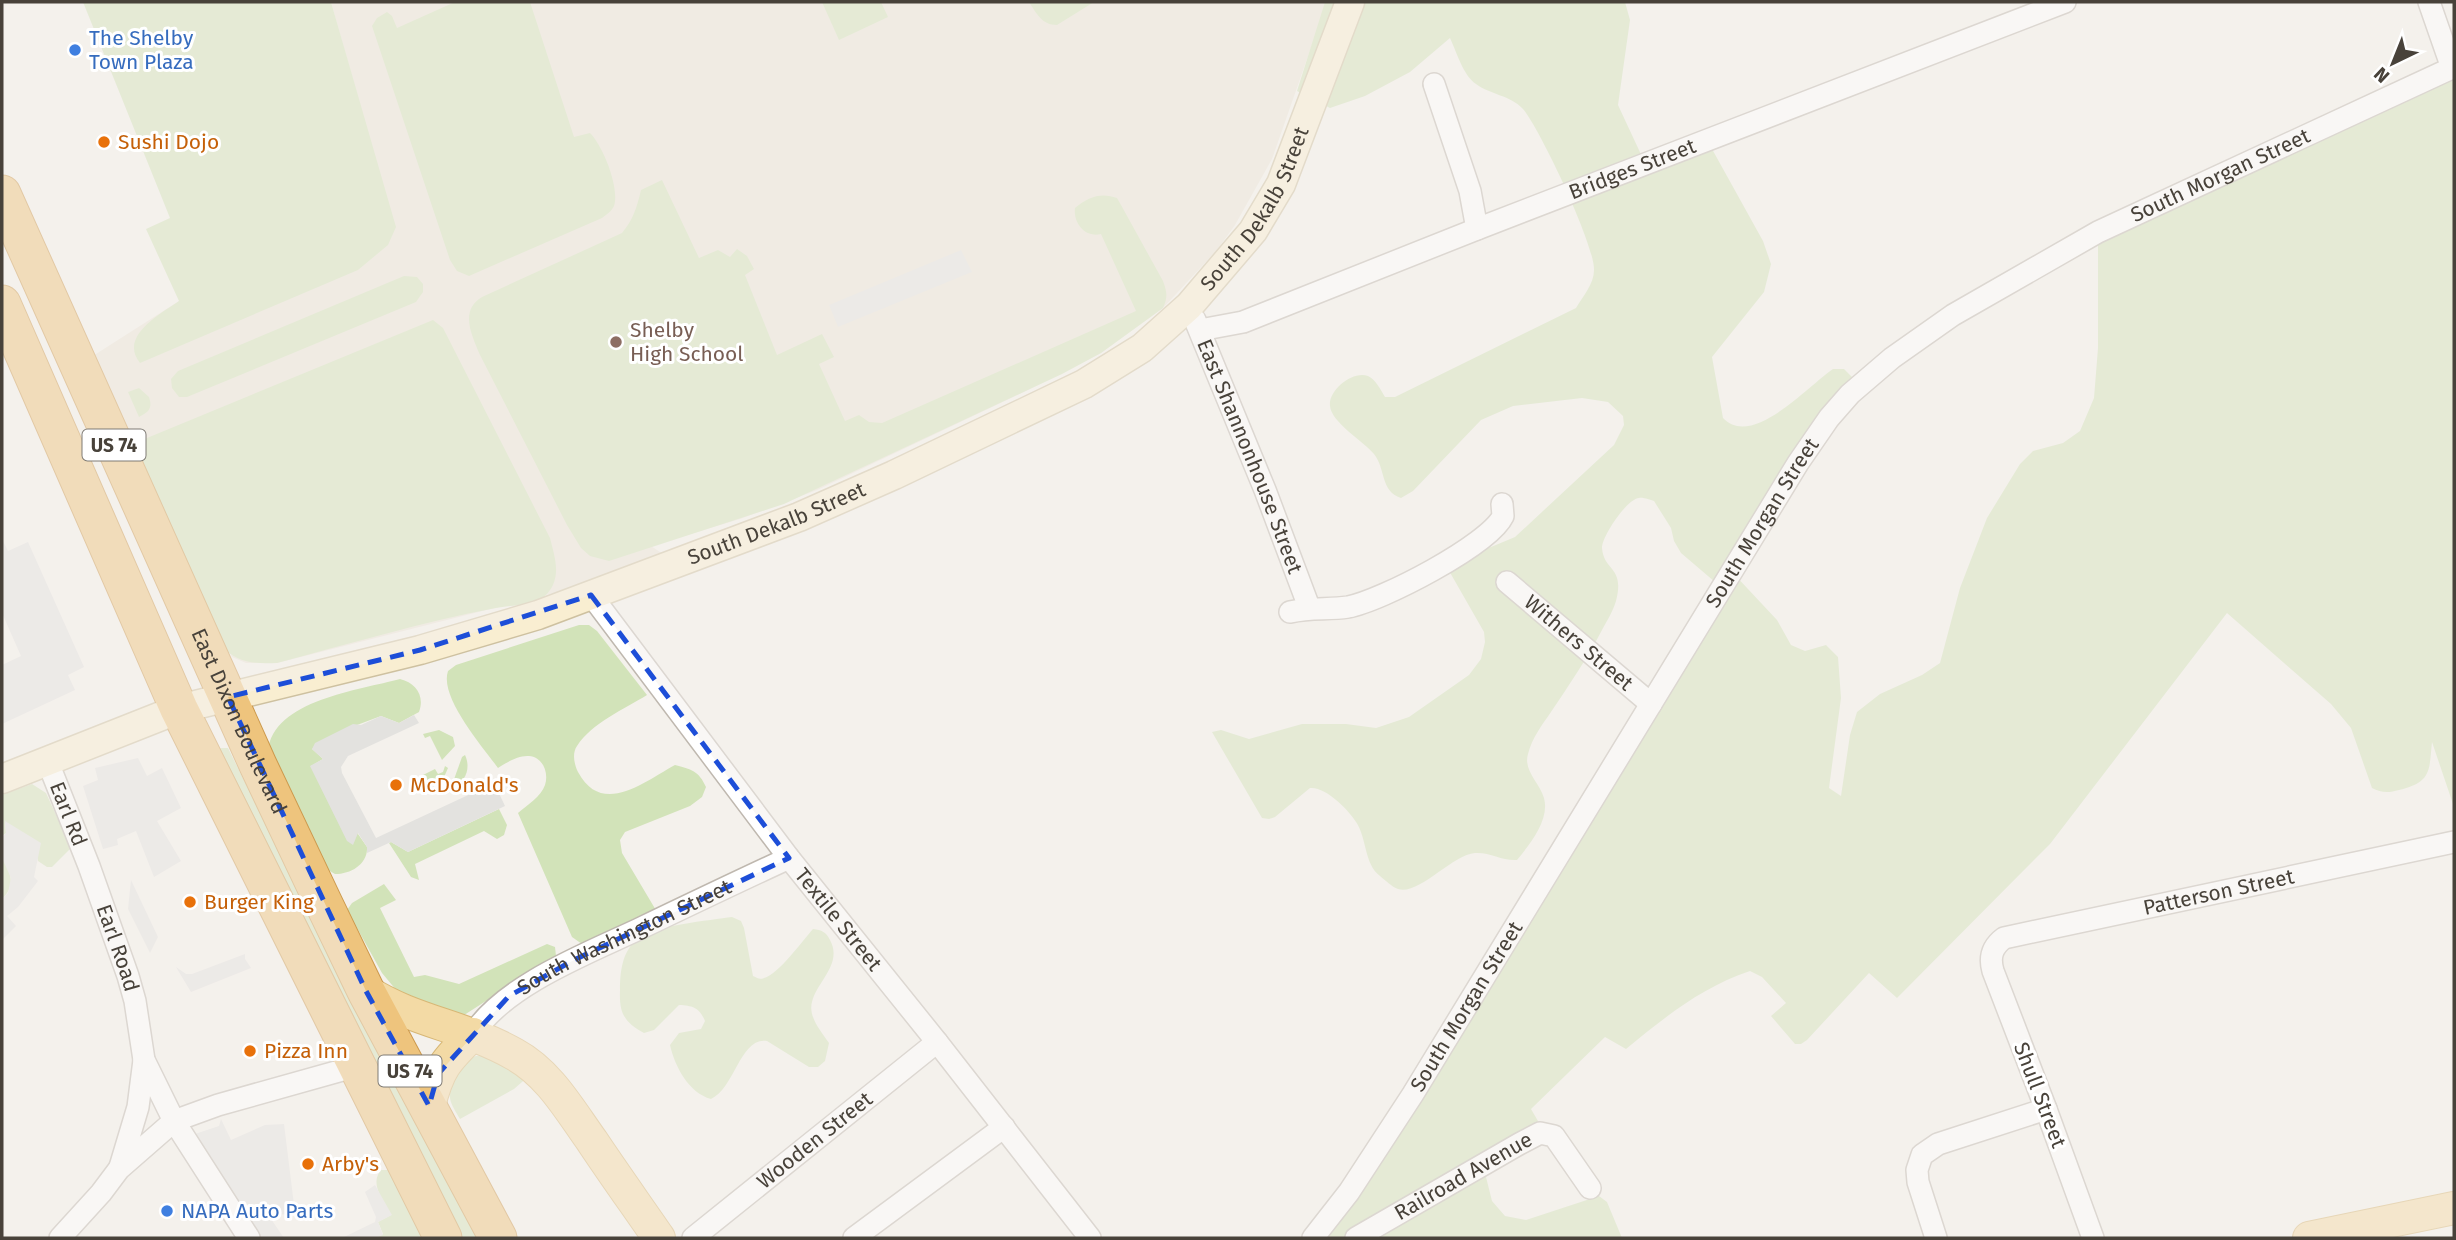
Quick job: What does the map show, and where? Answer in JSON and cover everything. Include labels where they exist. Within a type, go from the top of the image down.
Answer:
[{"type":"highway","name":"East Dixon Boulevard","points":[[2,194],[228,696],[366,991],[498,1238]]},
{"type":"highway","name":"US 74","points":[[2,304],[179,709],[443,1238]]},
{"type":"main road","name":"South Dekalb Street","points":[[2,779],[179,709],[420,650],[538,615],[799,517],[1066,394],[1194,318],[1254,231],[1281,184],[1350,2]]},
{"type":"main road","points":[[366,991],[402,1012],[473,1034],[515,1054],[548,1081],[659,1238]]},
{"type":"main road","points":[[429,1106],[438,1074],[446,1060],[473,1034]]},
{"type":"main road","points":[[2309,1238],[2454,1208]]},
{"type":"street","name":"Bridges Street","points":[[1194,318],[1244,322],[2065,2]]},
{"type":"street","points":[[2429,2],[2453,67]]},
{"type":"street","name":"South Morgan Street","points":[[1313,1238],[1349,1192],[1413,1094],[1813,440],[1850,394],[1892,358],[1953,316],[2098,232],[2453,67]]},
{"type":"street","points":[[1434,84],[1470,191],[1477,229]]},
{"type":"street","name":"East Shannonhouse Street","points":[[1194,318],[1265,490],[1299,609],[1348,607],[1376,598],[1429,572],[1492,531],[1503,516],[1502,504]]},
{"type":"street","name":"Withers Street","points":[[1507,582],[1651,704]]},
{"type":"street","name":"Textile Street","points":[[591,595],[789,858],[1090,1238]]},
{"type":"street","name":"Earl Rd","points":[[47,760],[89,866]]},
{"type":"street","name":"Patterson Street","points":[[1992,952],[2004,938],[2454,842]]},
{"type":"street","name":"South Washington Street","points":[[473,1034],[484,1017],[509,996],[574,960],[789,858]]},
{"type":"street","name":"Earl Road","points":[[89,866],[128,976],[144,1060]]},
{"type":"street","name":"Shull Street","points":[[1992,952],[1993,971],[2093,1238]]},
{"type":"street","name":"Wooden Street","points":[[693,1238],[937,1042]]},
{"type":"street","points":[[144,1060],[174,1121],[249,1238]]},
{"type":"street","points":[[119,1169],[138,1107],[144,1060]]},
{"type":"street","points":[[60,1238],[119,1169],[174,1121],[218,1105],[357,1066]]},
{"type":"street","points":[[1936,1238],[1918,1182],[1917,1170],[1922,1155],[1938,1144],[2046,1109]]},
{"type":"street","points":[[854,1238],[1003,1127]]},
{"type":"street","name":"Railroad Avenue","points":[[1356,1238],[1467,1172],[1540,1133],[1554,1136],[1590,1188]]},
{"type":"highlighted area","points":[[591,595],[789,858],[574,960],[509,996],[438,1074],[429,1106],[366,991],[228,697],[420,650]]},
{"type":"shaded area","name":"Shelby High School","points":[[331,2],[1327,2],[1272,159],[1235,225],[1217,250],[1163,308],[1101,353],[817,490],[740,519],[651,546],[666,556],[565,590],[277,663],[246,663],[232,657],[85,361],[179,301],[388,204]]},
{"type":"shaded area","points":[[961,250],[972,272],[838,327],[829,305]]},
{"type":"shaded area","points":[[2,539],[8,551],[28,542],[84,667],[68,675],[75,690],[2,724],[2,665],[21,656],[2,613]]},
{"type":"shaded area","points":[[414,715],[419,723],[348,756],[341,767],[376,838],[494,783],[505,806],[408,852],[391,842],[367,853],[367,847],[358,833],[353,845],[347,841],[310,766],[323,759],[312,749],[315,743],[353,724],[361,725],[381,716],[399,723]]},
{"type":"shaded area","points":[[138,758],[147,776],[162,768],[181,808],[157,821],[181,861],[154,877],[136,831],[117,839],[118,845],[103,849],[83,786],[98,780],[95,768]]},
{"type":"shaded area","points":[[5,821],[41,843],[34,877],[38,881],[18,907],[7,916],[16,926],[2,940],[2,899],[8,893],[11,878],[2,858]]},
{"type":"shaded area","points":[[131,880],[158,937],[150,953],[128,909]]},
{"type":"shaded area","points":[[245,954],[251,968],[191,992],[176,967],[186,974],[192,974]]},
{"type":"shaded area","points":[[221,1119],[231,1140],[265,1125],[284,1124],[295,1213],[269,1216],[284,1238],[262,1238],[195,1134],[219,1126]]},
{"type":"shaded area","points":[[375,1185],[392,1215],[378,1222],[383,1235],[375,1238],[342,1238],[375,1222],[376,1217],[365,1192]]},
{"type":"green space","points":[[83,2],[331,2],[396,227],[388,245],[358,270],[140,363],[134,344],[138,335],[153,319],[179,301],[146,229],[170,218]]},
{"type":"green space","points":[[455,2],[530,2],[574,137],[590,133],[595,139],[605,157],[615,189],[613,208],[602,218],[469,276],[457,271],[450,260],[372,26],[377,18],[387,12],[392,16],[397,28]]},
{"type":"green space","points":[[822,2],[881,2],[888,17],[839,40]]},
{"type":"green space","points":[[1029,2],[1094,2],[1057,25],[1052,25],[1037,15]]},
{"type":"green space","points":[[1325,2],[1625,2],[1630,20],[1618,105],[1645,163],[1707,140],[1763,241],[1771,264],[1764,292],[1712,357],[1723,418],[1735,425],[1749,426],[1780,412],[1833,369],[1844,369],[1853,378],[1715,582],[1681,553],[1671,528],[1654,501],[1639,498],[1622,511],[1606,535],[1602,548],[1618,581],[1615,605],[1584,662],[1538,732],[1528,754],[1528,766],[1544,798],[1544,815],[1538,831],[1517,860],[1480,853],[1466,855],[1406,890],[1393,887],[1375,871],[1368,858],[1360,828],[1342,805],[1323,791],[1310,788],[1275,817],[1262,818],[1212,732],[1221,730],[1249,739],[1302,724],[1346,724],[1376,728],[1409,717],[1469,675],[1481,659],[1484,632],[1448,569],[1515,537],[1614,445],[1624,425],[1623,416],[1608,402],[1582,398],[1513,406],[1481,420],[1413,491],[1401,498],[1394,495],[1386,485],[1374,454],[1336,418],[1330,400],[1337,388],[1349,379],[1368,376],[1385,397],[1395,397],[1576,308],[1590,285],[1594,270],[1586,237],[1576,213],[1531,121],[1518,104],[1482,88],[1471,80],[1450,38],[1410,72],[1365,96],[1330,108],[1297,91]]},
{"type":"green space","points":[[2454,67],[2454,807],[2432,742],[2427,774],[2418,783],[2392,792],[2372,788],[2351,728],[2331,704],[2227,613],[2050,844],[1897,998],[1869,973],[1807,1040],[1795,1044],[1771,1016],[1786,1003],[1762,977],[1750,971],[1732,978],[1685,1004],[1626,1049],[1605,1037],[1531,1109],[1538,1121],[1519,1144],[1483,1165],[1492,1201],[1505,1216],[1526,1220],[1599,1196],[1607,1202],[1622,1238],[1313,1238],[1733,573],[1777,620],[1791,645],[1805,651],[1826,645],[1838,657],[1841,698],[1829,788],[1841,796],[1850,735],[1857,712],[1880,694],[1922,675],[1940,663],[1960,588],[1987,518],[2020,464],[2033,451],[2063,443],[2080,431],[2094,398],[2098,348],[2098,232]]},
{"type":"green space","points":[[662,180],[699,258],[718,250],[730,257],[737,249],[747,256],[754,269],[745,275],[777,355],[822,334],[834,357],[819,364],[845,421],[859,415],[869,422],[882,423],[1136,311],[1101,234],[1090,234],[1078,224],[1075,208],[1090,198],[1106,195],[1117,198],[1163,281],[1166,301],[1163,308],[1101,353],[1062,374],[784,504],[609,561],[590,556],[581,548],[567,525],[480,355],[471,332],[469,316],[475,303],[482,297],[622,233],[634,213],[641,190]]},
{"type":"green space","points":[[404,276],[417,277],[423,284],[423,292],[416,302],[187,397],[179,397],[172,388],[171,379],[178,371]]},
{"type":"green space","points":[[433,320],[443,328],[550,538],[556,567],[552,588],[542,598],[530,603],[441,620],[277,663],[254,663],[227,652],[221,646],[136,449],[147,438]]},
{"type":"green space","points":[[139,388],[149,397],[150,407],[139,417],[128,392]]},
{"type":"green space","points":[[579,625],[589,625],[597,631],[647,695],[600,723],[575,749],[575,766],[588,785],[599,792],[624,792],[675,765],[694,772],[706,787],[702,797],[690,806],[625,832],[620,840],[622,853],[657,912],[594,944],[582,944],[572,937],[518,813],[543,789],[546,780],[544,766],[538,759],[525,756],[498,768],[456,708],[447,682],[448,671],[456,665]]},
{"type":"green space","points":[[400,679],[418,691],[421,701],[419,712],[399,723],[381,716],[357,725],[312,749],[323,759],[311,766],[367,847],[362,863],[347,872],[335,874],[328,870],[268,751],[273,734],[285,720],[321,700]]},
{"type":"green space","points":[[439,730],[453,737],[455,746],[442,760],[430,736],[425,738],[423,734]]},
{"type":"green space","points":[[228,748],[332,958],[477,1238],[462,1238],[411,1144],[215,749]]},
{"type":"green space","points":[[465,755],[466,774],[461,782],[453,787],[462,757]]},
{"type":"green space","points":[[445,766],[448,768],[441,784],[422,784],[419,777],[435,769],[438,774],[443,772]]},
{"type":"green space","points":[[32,784],[46,793],[71,848],[52,867],[38,861],[37,855],[5,822],[6,833],[2,836],[2,795]]},
{"type":"green space","points":[[499,809],[507,825],[504,835],[497,839],[484,831],[415,864],[419,880],[411,877],[389,843],[408,852]]},
{"type":"green space","points":[[2,858],[8,868],[11,884],[2,899]]},
{"type":"green space","points":[[384,884],[396,900],[380,908],[414,977],[425,975],[459,984],[547,944],[555,947],[556,956],[550,965],[528,974],[458,1019],[397,991],[382,973],[347,910],[352,903]]},
{"type":"green space","points":[[732,917],[741,921],[753,976],[760,979],[776,970],[813,929],[827,935],[833,949],[833,957],[811,1008],[816,1024],[829,1043],[825,1061],[818,1067],[809,1067],[767,1041],[758,1042],[750,1047],[726,1085],[711,1099],[696,1091],[684,1078],[670,1045],[679,1033],[701,1029],[705,1021],[698,1010],[679,1005],[654,1030],[644,1033],[624,1016],[620,998],[621,976],[628,950],[645,934],[682,924]]},
{"type":"green space","points":[[493,1055],[530,1075],[514,1089],[460,1119],[450,1098],[453,1079],[470,1059]]},
{"type":"green space","points":[[381,1170],[389,1170],[430,1238],[375,1238],[383,1234],[378,1222],[391,1215],[377,1187]]},
{"type":"place","name":"The Shelby Town Plaza","points":[[75,50]]},
{"type":"place","name":"Sushi Dojo","points":[[104,142]]},
{"type":"place","name":"Shelby High School","points":[[616,342]]},
{"type":"place","name":"McDonald's","points":[[396,785]]},
{"type":"place","name":"Burger King","points":[[190,902]]},
{"type":"place","name":"Pizza Inn","points":[[250,1051]]},
{"type":"place","name":"Arby's","points":[[308,1164]]},
{"type":"place","name":"NAPA Auto Parts","points":[[167,1211]]}]
